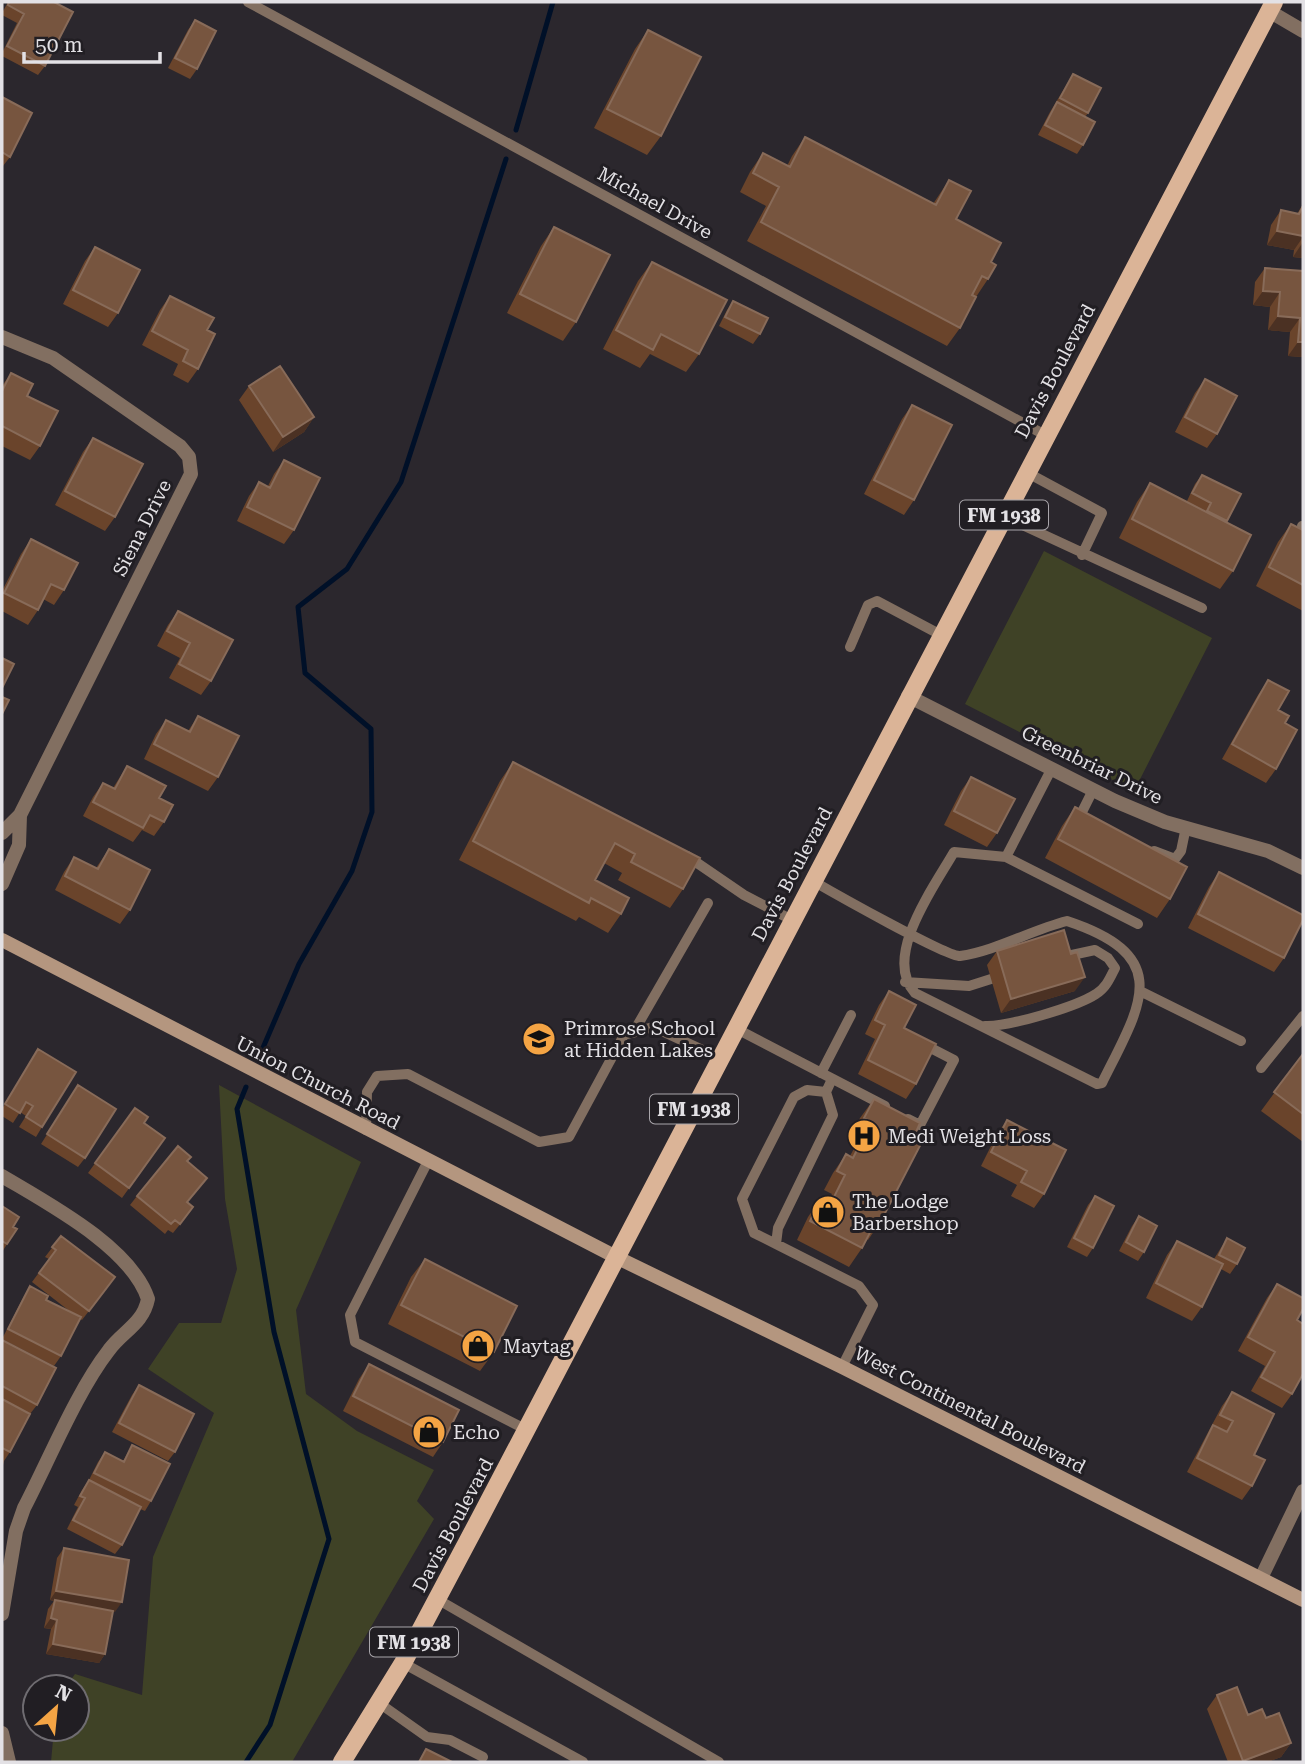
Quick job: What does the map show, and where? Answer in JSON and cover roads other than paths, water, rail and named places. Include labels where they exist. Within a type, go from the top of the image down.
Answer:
[{"type":"main road","name":"Davis Boulevard","points":[[342,1762],[403,1663],[527,1430],[908,696],[1272,7]]},
{"type":"main road","name":"Union Church Road","points":[[2,940],[618,1258]]},
{"type":"main road","name":"West Continental Boulevard","points":[[618,1258],[842,1367],[1303,1600]]},
{"type":"street","points":[[1272,7],[1303,31]]},
{"type":"street","name":"Siena Drive","points":[[2,337],[53,358],[180,446],[191,464],[191,474],[19,815],[2,833]]},
{"type":"street","name":"Greenbriar Drive","points":[[908,696],[1115,801],[1186,827],[1268,851],[1302,865]]},
{"type":"street","name":"Siena Drive","points":[[2,884],[19,845],[19,815]]},
{"type":"street","points":[[2,1176],[94,1237],[136,1276],[148,1299],[139,1321],[111,1346],[95,1371],[24,1508],[16,1531],[2,1614]]},
{"type":"street","points":[[1261,1578],[1303,1491]]},
{"type":"street","points":[[2,1734],[9,1762]]},
{"type":"lane","name":"Michael Drive","points":[[248,2],[1045,435]]},
{"type":"lane","points":[[1026,472],[1102,513],[1083,555]]},
{"type":"lane","points":[[1003,516],[1202,608]]},
{"type":"lane","points":[[850,647],[868,605],[877,601],[941,635]]},
{"type":"lane","points":[[1006,857],[1052,768]]},
{"type":"lane","points":[[1093,790],[1080,816],[1100,827]]},
{"type":"lane","points":[[1144,848],[1175,859],[1181,851],[1186,827]]},
{"type":"lane","points":[[677,849],[744,895],[792,920]]},
{"type":"lane","points":[[813,881],[909,932],[957,956],[1067,921],[1115,944],[1132,963],[1141,979],[1142,992],[1137,1013],[1102,1083],[1097,1084],[915,993],[905,982],[903,962],[909,932],[954,852],[1006,857],[1138,924]]},
{"type":"lane","points":[[633,1032],[708,903]]},
{"type":"lane","points":[[982,1026],[1003,1027],[1096,994],[1109,982],[1115,968],[1108,958],[1095,950],[1058,958]]},
{"type":"lane","points":[[905,982],[969,986],[991,979]]},
{"type":"lane","points":[[1142,992],[1241,1041]]},
{"type":"lane","points":[[776,1244],[778,1228],[833,1115],[826,1092],[827,1076],[851,1016]]},
{"type":"lane","points":[[1261,1068],[1303,1016]]},
{"type":"lane","points":[[366,1130],[367,1093],[377,1076],[408,1074],[539,1142],[569,1137],[624,1035],[653,1027],[720,1058]]},
{"type":"lane","points":[[735,1028],[920,1125],[954,1060],[905,1035]]},
{"type":"lane","points":[[826,1092],[807,1090],[794,1097],[742,1199],[754,1233],[859,1286],[873,1306],[842,1367]]},
{"type":"lane","points":[[429,1161],[350,1315],[355,1342],[527,1430]]},
{"type":"lane","points":[[437,1599],[719,1762]]},
{"type":"lane","points":[[403,1663],[455,1695],[536,1734],[583,1762]]},
{"type":"lane","points":[[379,1703],[427,1737],[450,1740],[483,1757]]},
{"type":"waterway","points":[[516,130],[553,2]]},
{"type":"waterway","points":[[259,1057],[299,964],[352,871],[372,812],[371,729],[305,673],[298,607],[347,569],[401,482],[506,159]]},
{"type":"waterway","points":[[246,1087],[237,1109],[274,1332],[329,1539],[270,1725],[246,1762]]},
{"type":"place","name":"Primrose School at Hidden Lakes","points":[[539,1039]]},
{"type":"place","name":"Medi Weight Loss","points":[[864,1136]]},
{"type":"place","name":"The Lodge Barbershop","points":[[828,1212]]},
{"type":"place","name":"Maytag","points":[[478,1346]]},
{"type":"place","name":"Echo","points":[[429,1432]]}]
